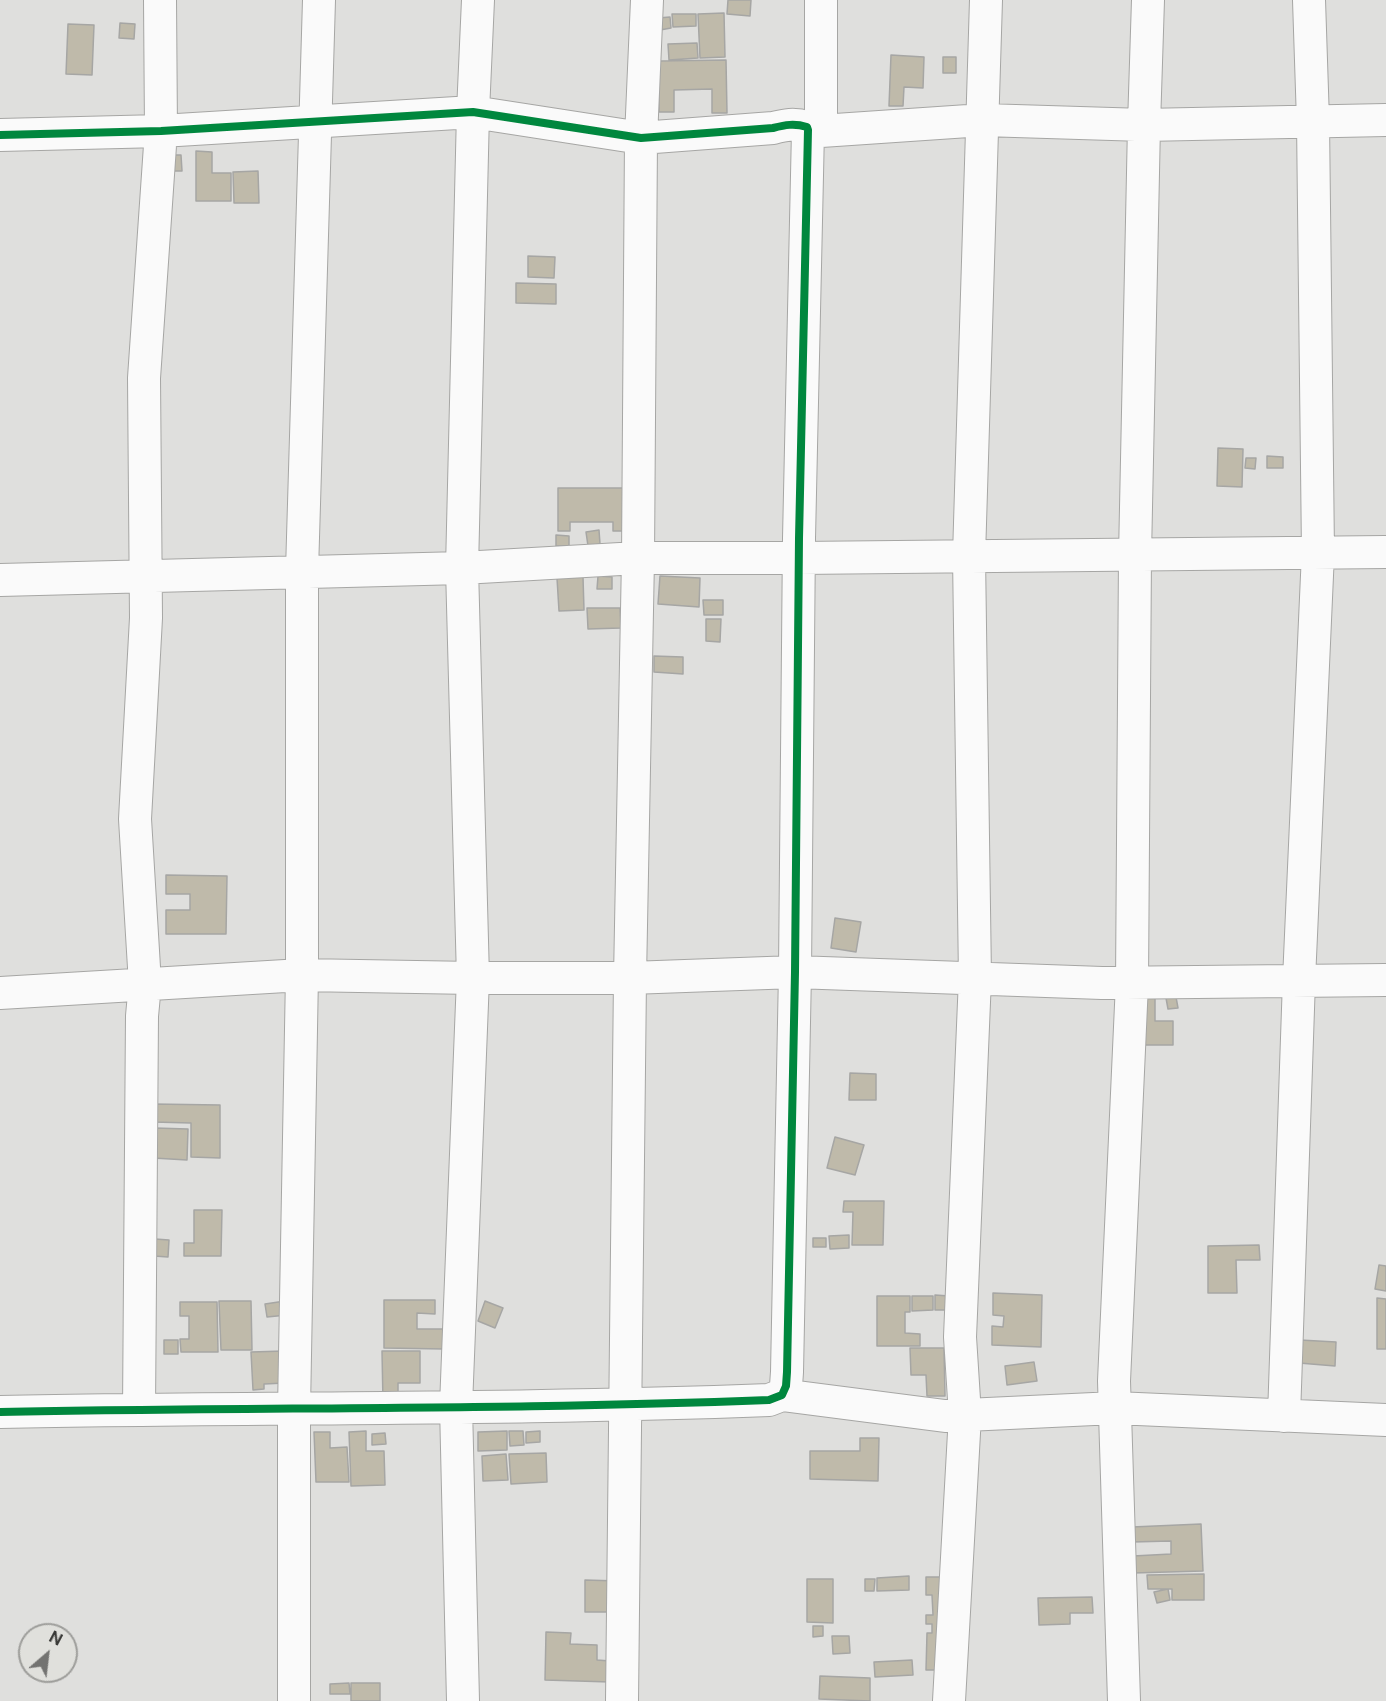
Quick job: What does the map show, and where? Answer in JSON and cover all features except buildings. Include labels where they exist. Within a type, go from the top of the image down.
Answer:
[{"type":"street","points":[[139,1410],[142,1016],[145,984],[135,819],[146,618],[144,378],[161,131],[160,0]]},
{"type":"street","points":[[294,1701],[294,1409],[302,975],[302,571],[318,0]]},
{"type":"street","points":[[463,1701],[456,1406],[473,978],[462,568],[473,112],[478,0]]},
{"type":"street","points":[[622,1701],[630,978],[638,558],[641,138],[647,0]]},
{"type":"street","points":[[782,1395],[786,1386],[787,1372],[795,972],[799,558],[814,130],[821,0]]},
{"type":"street","points":[[949,1701],[965,1415],[960,1337],[975,978],[969,556],[986,0]]},
{"type":"street","points":[[1124,1701],[1114,1381],[1132,983],[1135,555],[1148,0]]},
{"type":"street","points":[[1284,1416],[1299,980],[1318,553],[1313,122],[1309,0]]},
{"type":"street","points":[[0,135],[161,131],[473,112],[641,138],[773,128],[791,124],[802,125],[814,130],[983,120],[1144,125],[1386,120]]},
{"type":"street","points":[[0,580],[462,568],[638,558],[1386,552]]},
{"type":"street","points":[[0,993],[302,975],[630,978],[795,972],[1102,983],[1386,980]]},
{"type":"street","points":[[0,1412],[625,1406],[769,1400],[782,1395],[945,1416],[1115,1408],[1386,1420]]},
{"type":"cycle path","points":[[0,135],[161,131],[473,112],[641,138],[790,125],[807,127],[808,130],[799,538],[795,972],[787,1372],[786,1386],[782,1395],[769,1400],[673,1403],[0,1412]]}]
